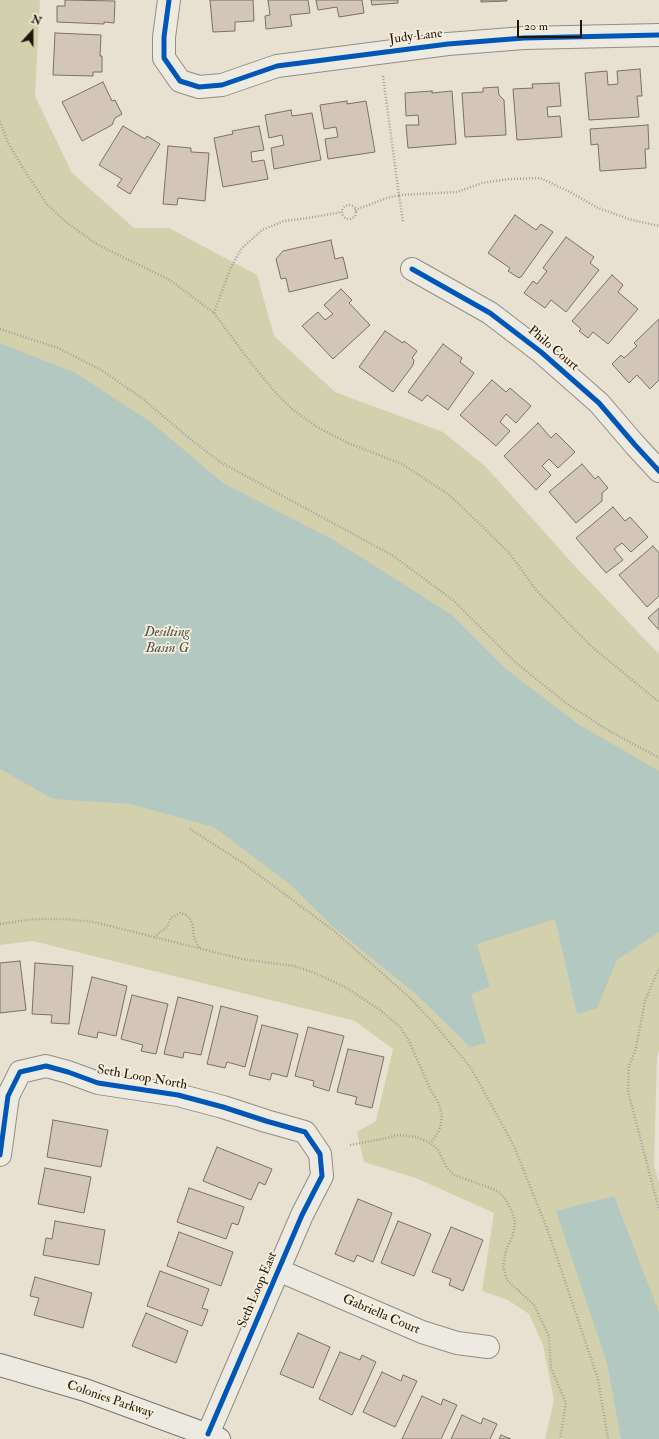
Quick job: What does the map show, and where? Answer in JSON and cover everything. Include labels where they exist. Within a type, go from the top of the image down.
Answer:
[{"type":"street","name":"Judy Lane","points":[[169,0],[164,37],[164,58],[180,81],[200,87],[222,85],[277,66],[448,44],[524,38],[659,35]]},
{"type":"street","name":"Philo Court","points":[[412,269],[490,313],[541,352],[599,403],[659,471]]},
{"type":"street","name":"Seth Loop North","points":[[0,1156],[8,1096],[20,1072],[46,1066],[98,1083],[178,1095],[305,1132],[320,1154]]},
{"type":"street","name":"Seth Loop East","points":[[214,1437],[278,1270],[302,1215],[322,1176],[320,1154]]},
{"type":"street","name":"Gabriella Court","points":[[278,1270],[422,1332],[457,1343],[488,1347]]},
{"type":"street","name":"Colonies Parkway","points":[[0,1365],[85,1390],[214,1437]]},
{"type":"path","points":[[383,76],[398,195],[403,222]]},
{"type":"path","points":[[0,121],[8,143],[22,168],[46,203],[66,222],[98,245],[170,280],[214,313],[251,363],[276,393],[292,409],[317,427],[348,443],[402,464],[448,494],[511,555],[536,590],[592,647],[659,702]]},
{"type":"path","points":[[355,210],[398,195],[457,192],[482,183],[509,179],[540,178],[570,192],[598,208],[632,220],[659,226]]},
{"type":"path","points":[[342,212],[346,205],[352,206],[355,210]]},
{"type":"path","points":[[342,212],[344,217],[350,218],[354,215],[355,210]]},
{"type":"path","points":[[214,313],[231,267],[242,248],[262,230],[284,221],[342,212]]},
{"type":"path","points":[[0,329],[58,348],[103,371],[143,399],[220,462],[392,555],[454,601],[515,662],[566,703],[606,729],[659,758]]},
{"type":"path","points":[[190,829],[243,863],[334,931],[409,997],[431,1020],[471,1068],[514,1146],[548,1231],[598,1379],[608,1439]]},
{"type":"path","points":[[154,938],[167,926],[171,918],[180,913],[186,915],[190,919],[193,926],[194,938],[201,950]]},
{"type":"path","points":[[0,924],[34,918],[63,918],[94,922],[201,950],[242,959],[294,966],[312,972],[345,987],[380,1010],[400,1027],[409,1041],[431,1091],[438,1102],[442,1115],[438,1133],[430,1143]]},
{"type":"path","points":[[659,970],[645,1001],[636,1048],[630,1066],[628,1091],[659,1210]]},
{"type":"path","points":[[350,1145],[398,1135],[417,1137],[430,1143],[438,1150],[447,1168],[454,1175],[500,1193],[506,1200],[515,1222],[513,1235],[506,1250],[503,1266],[507,1280],[534,1305],[549,1336],[551,1368],[566,1403],[560,1439]]},
{"type":"shaded area","points":[[0,0],[40,0],[35,96],[72,173],[134,228],[169,228],[257,275],[274,336],[335,392],[443,432],[486,467],[573,564],[659,654],[659,1050],[657,1057],[654,1165],[659,1183],[659,1439],[545,1439],[554,1400],[543,1345],[529,1314],[508,1300],[482,1291],[494,1213],[416,1178],[364,1162],[357,1132],[376,1121],[393,1049],[355,1021],[33,941],[0,945]]},
{"type":"water","name":"Desilting Basin G","points":[[0,343],[76,373],[152,423],[223,483],[334,540],[452,615],[506,669],[578,724],[659,771],[659,932],[617,960],[597,1008],[577,1014],[555,919],[477,944],[490,987],[471,994],[486,1043],[470,1047],[417,995],[331,925],[291,885],[214,827],[130,804],[53,799],[0,769]]},
{"type":"water","points":[[614,1196],[659,1312],[659,1439],[621,1439],[607,1363],[556,1211]]},
{"type":"building","points":[[65,0],[115,1],[114,23],[57,22],[57,6],[65,6]]},
{"type":"building","points":[[210,0],[253,0],[254,21],[235,22],[235,31],[213,32]]},
{"type":"building","points":[[268,0],[308,0],[310,13],[290,15],[292,26],[266,29],[265,16],[270,15]]},
{"type":"building","points":[[316,0],[362,0],[364,13],[339,17],[337,7],[318,10]]},
{"type":"building","points":[[371,0],[398,0],[398,3],[372,5]]},
{"type":"building","points":[[481,0],[507,0],[507,1],[481,2]]},
{"type":"building","points":[[55,33],[101,35],[100,56],[102,56],[102,72],[93,72],[93,76],[53,75]]},
{"type":"building","points":[[640,69],[642,96],[637,96],[639,117],[589,120],[585,73],[607,71],[608,85],[618,84],[617,71]]},
{"type":"building","points":[[103,82],[112,101],[115,100],[122,114],[115,118],[112,125],[82,141],[62,102]]},
{"type":"building","points":[[559,83],[561,106],[547,107],[548,117],[560,116],[562,137],[517,140],[513,89],[533,88],[532,84]]},
{"type":"building","points":[[498,87],[499,95],[504,100],[506,135],[465,137],[462,93],[483,92],[483,88]]},
{"type":"building","points":[[432,91],[432,93],[452,91],[456,144],[408,148],[406,125],[419,125],[418,115],[406,116],[405,93]]},
{"type":"building","points":[[347,101],[347,104],[366,101],[375,152],[328,159],[325,139],[338,137],[336,127],[324,129],[320,105]]},
{"type":"building","points":[[291,110],[292,116],[312,113],[321,160],[274,169],[271,148],[284,145],[282,135],[269,138],[265,115]]},
{"type":"building","points":[[648,125],[649,149],[645,149],[646,168],[600,171],[598,144],[591,145],[590,129]]},
{"type":"building","points":[[123,126],[145,139],[147,136],[160,144],[130,194],[117,186],[122,179],[99,165]]},
{"type":"building","points":[[259,126],[264,150],[251,152],[252,162],[264,160],[268,179],[223,187],[214,138],[233,134],[232,131]]},
{"type":"building","points":[[168,146],[191,148],[191,152],[209,153],[205,201],[178,198],[177,205],[163,204]]},
{"type":"building","points":[[515,215],[536,230],[541,224],[553,232],[519,278],[508,271],[510,268],[488,253]]},
{"type":"building","points":[[566,237],[594,257],[590,263],[599,270],[566,312],[551,300],[545,308],[524,293],[533,281],[537,284],[547,271],[543,268]]},
{"type":"building","points":[[331,240],[335,259],[343,257],[348,278],[289,292],[286,278],[281,279],[276,259],[283,251]]},
{"type":"building","points":[[612,275],[623,285],[618,292],[638,309],[608,344],[593,332],[588,338],[579,331],[581,329],[572,321]]},
{"type":"building","points":[[341,289],[352,300],[349,303],[370,325],[333,359],[302,326],[318,312],[325,320],[333,314],[324,305]]},
{"type":"building","points":[[659,319],[659,380],[650,389],[637,375],[629,383],[612,364],[621,355],[624,358],[637,346],[634,343]]},
{"type":"building","points":[[385,331],[403,343],[404,341],[417,351],[412,358],[414,360],[413,365],[393,392],[359,367]]},
{"type":"building","points":[[443,344],[462,358],[460,362],[474,373],[448,410],[427,395],[422,401],[408,392]]},
{"type":"building","points":[[492,380],[506,392],[510,388],[531,406],[516,423],[506,414],[500,422],[510,431],[496,446],[460,415]]},
{"type":"building","points":[[538,423],[551,438],[556,433],[575,452],[558,468],[549,459],[542,466],[551,475],[536,490],[504,456]]},
{"type":"building","points":[[582,464],[595,479],[598,476],[608,488],[602,493],[602,501],[576,523],[549,492]]},
{"type":"building","points":[[613,507],[625,521],[630,517],[648,537],[631,552],[622,543],[614,549],[623,560],[606,573],[576,538]]},
{"type":"building","points":[[653,546],[659,553],[659,596],[647,607],[619,575]]},
{"type":"building","points":[[659,608],[659,630],[648,618]]},
{"type":"building","points":[[20,961],[26,1010],[0,1013],[0,963]]},
{"type":"building","points":[[35,963],[73,966],[69,1024],[51,1023],[52,1015],[32,1014]]},
{"type":"building","points":[[92,977],[127,986],[116,1036],[98,1032],[97,1038],[78,1034]]},
{"type":"building","points":[[132,995],[168,1004],[156,1054],[141,1051],[143,1045],[121,1039]]},
{"type":"building","points":[[178,997],[213,1006],[201,1055],[184,1052],[183,1058],[164,1054]]},
{"type":"building","points":[[221,1006],[258,1016],[245,1067],[227,1062],[225,1068],[207,1064]]},
{"type":"building","points":[[262,1025],[298,1034],[287,1077],[272,1073],[270,1080],[249,1075]]},
{"type":"building","points":[[308,1027],[344,1036],[329,1091],[313,1086],[314,1081],[295,1076]]},
{"type":"building","points":[[348,1049],[384,1057],[372,1108],[355,1104],[357,1097],[337,1092]]},
{"type":"building","points":[[53,1120],[108,1130],[101,1167],[47,1157]]},
{"type":"building","points":[[217,1147],[272,1169],[265,1185],[259,1182],[251,1200],[203,1181]]},
{"type":"building","points":[[45,1168],[91,1177],[84,1213],[38,1204]]},
{"type":"building","points":[[189,1188],[244,1207],[238,1225],[232,1223],[226,1239],[177,1222]]},
{"type":"building","points":[[358,1199],[392,1213],[373,1262],[357,1255],[354,1262],[335,1254]]},
{"type":"building","points":[[55,1221],[105,1230],[99,1265],[43,1255],[46,1238],[52,1239]]},
{"type":"building","points":[[398,1221],[431,1234],[414,1276],[381,1263]]},
{"type":"building","points":[[451,1227],[483,1240],[463,1291],[449,1285],[451,1279],[432,1272]]},
{"type":"building","points":[[179,1232],[233,1252],[221,1286],[167,1266]]},
{"type":"building","points":[[160,1271],[209,1289],[202,1308],[208,1310],[202,1326],[147,1306]]},
{"type":"building","points":[[35,1277],[92,1293],[83,1328],[34,1315],[39,1298],[30,1296]]},
{"type":"building","points":[[146,1313],[188,1331],[176,1363],[132,1346]]},
{"type":"building","points":[[298,1333],[330,1347],[313,1388],[280,1374]]},
{"type":"building","points":[[340,1352],[360,1360],[362,1355],[376,1362],[352,1415],[319,1399]]},
{"type":"building","points":[[382,1372],[401,1381],[403,1375],[417,1381],[395,1427],[363,1412]]},
{"type":"building","points":[[422,1396],[441,1405],[443,1399],[457,1405],[441,1439],[402,1439]]},
{"type":"building","points":[[462,1415],[481,1424],[483,1418],[497,1424],[490,1439],[451,1439]]},
{"type":"building","points":[[501,1435],[511,1439],[499,1439]]},
{"type":"cycle path","points":[[169,0],[164,37],[164,58],[180,81],[199,87],[222,85],[277,66],[448,44],[524,38],[659,35]]},
{"type":"cycle path","points":[[412,269],[490,313],[541,352],[599,403],[659,471]]},
{"type":"cycle path","points":[[0,1155],[8,1096],[20,1072],[46,1066],[98,1083],[178,1095],[305,1132],[320,1154],[322,1176],[302,1215],[208,1434]]}]
